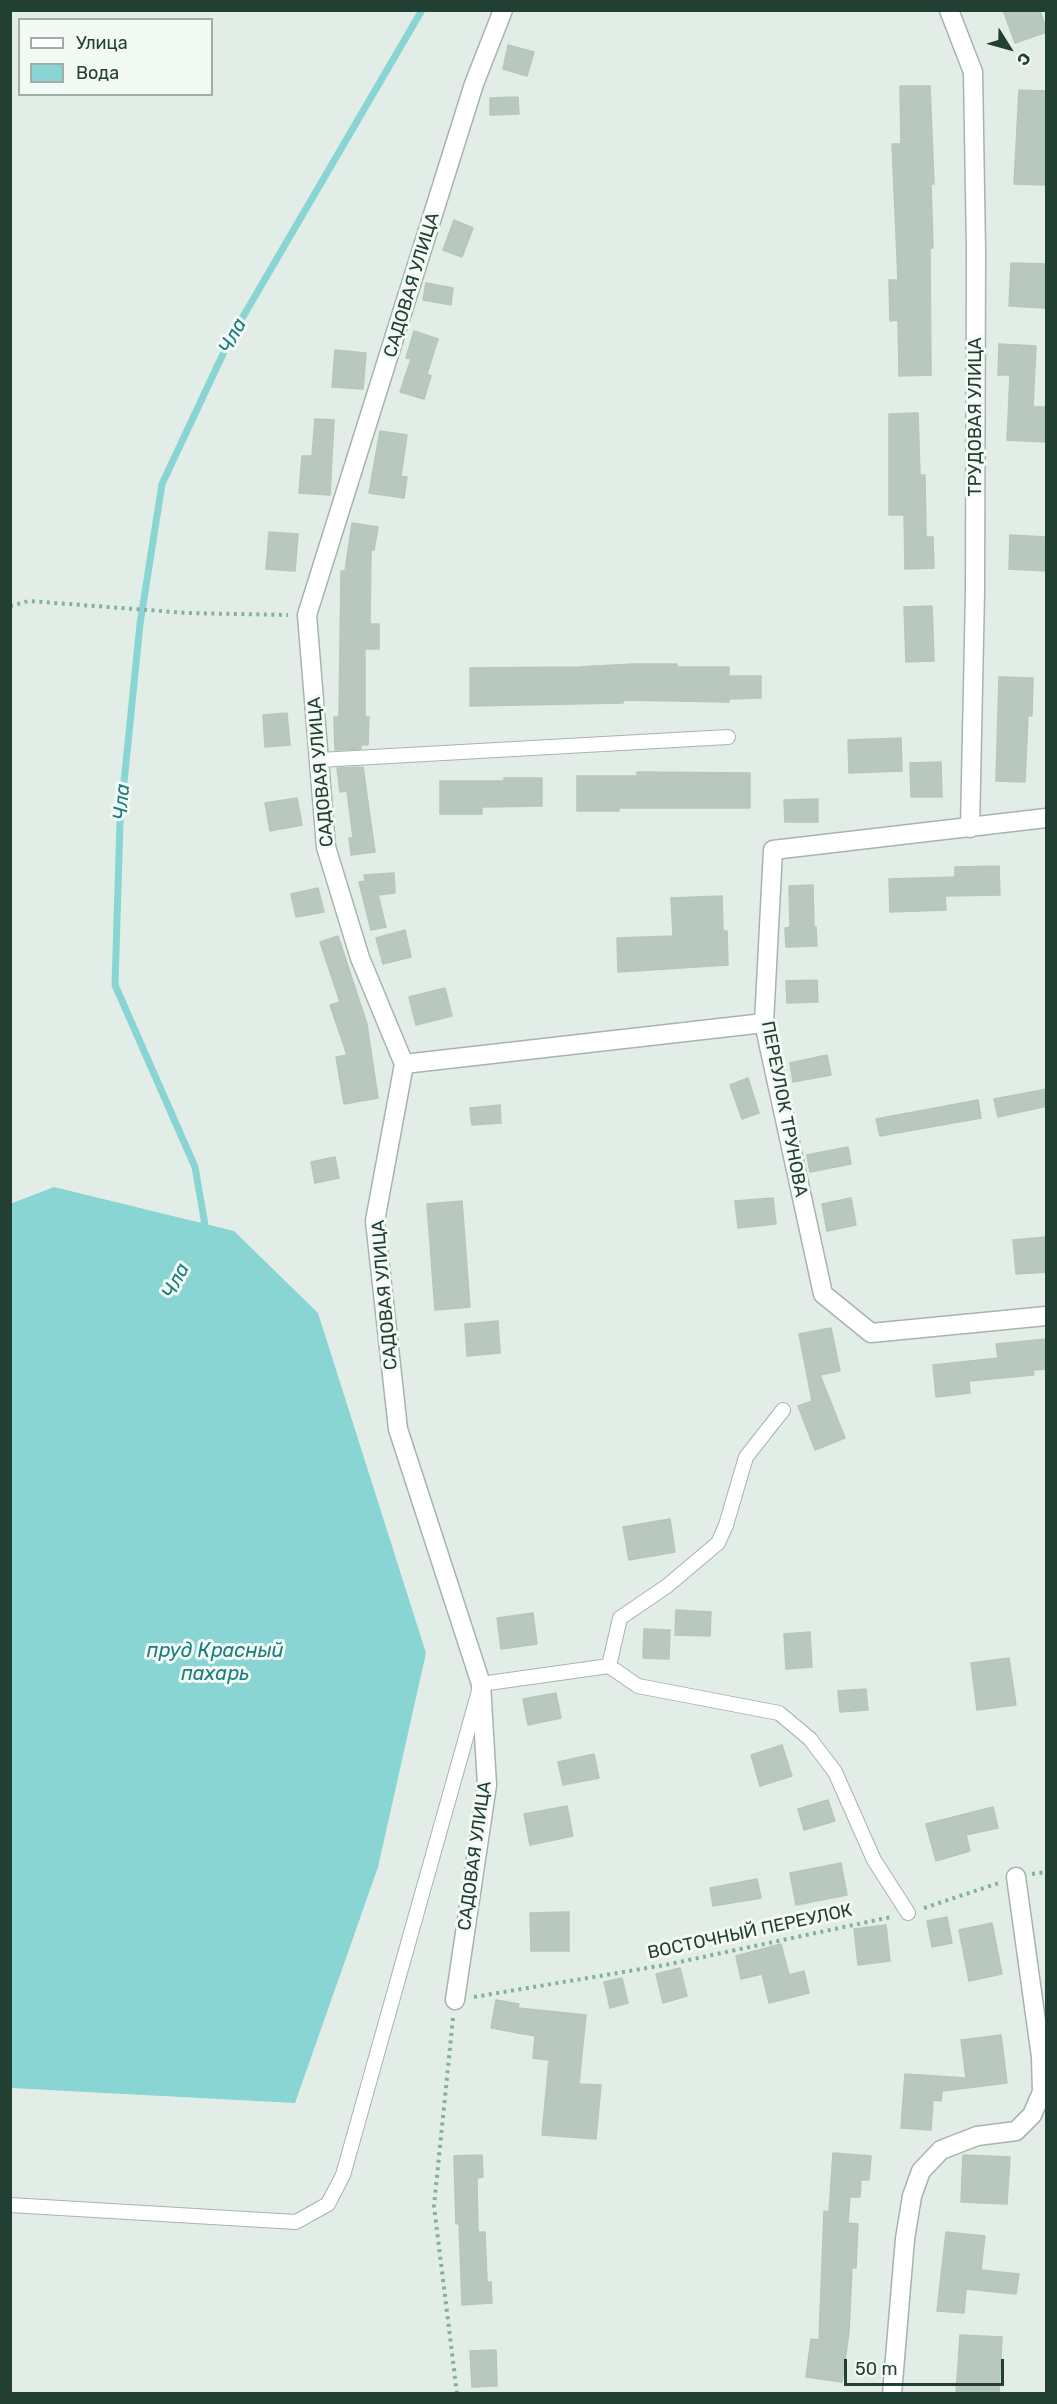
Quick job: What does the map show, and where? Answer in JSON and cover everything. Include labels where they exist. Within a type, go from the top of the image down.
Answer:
[{"type":"street","name":"САДОВАЯ УЛИЦА","points":[[454,2000],[487,1785],[481,1684],[398,1429],[375,1221],[404,1064],[360,958],[326,847],[307,615],[474,84],[503,10]]},
{"type":"street","name":"ТРУДОВАЯ УЛИЦА","points":[[949,10],[973,72],[976,251],[976,556],[970,828]]},
{"type":"street","name":"ПЕРЕУЛОК ТРУНОВА","points":[[1047,818],[773,850],[764,1023],[823,1294],[870,1333],[1047,1316]]},
{"type":"street","points":[[404,1064],[764,1023]]},
{"type":"street","points":[[892,2394],[904,2239],[912,2196],[921,2171],[941,2150],[977,2136],[1016,2132],[1032,2115],[1042,2092],[1041,2057],[1016,1877]]},
{"type":"lane","points":[[319,760],[728,736]]},
{"type":"lane","points":[[609,1666],[620,1618],[667,1586],[718,1543],[726,1525],[746,1457],[783,1410]]},
{"type":"lane","points":[[10,2205],[296,2222],[328,2205],[343,2175],[481,1684],[609,1666],[638,1686],[779,1713],[810,1739],[835,1772],[874,1860],[908,1913]]},
{"type":"path","points":[[10,606],[29,601],[187,613],[307,615]]},
{"type":"path","name":"ВОСТОЧНЫЙ ПЕРЕУЛОК","points":[[454,2000],[665,1965],[908,1913],[1016,1877],[1047,1872]]},
{"type":"path","points":[[454,2000],[434,2206],[457,2394]]},
{"type":"water","name":"пруд Красный пахарь","points":[[54,1187],[234,1231],[318,1313],[426,1653],[378,1867],[295,2103],[11,2088],[10,1204]]},
{"type":"building","points":[[1003,10],[1040,10],[1047,32],[1015,43]]},
{"type":"building","points":[[508,45],[534,52],[527,76],[503,69]]},
{"type":"building","points":[[900,86],[930,86],[934,184],[931,184],[933,248],[930,248],[931,375],[899,376],[898,320],[890,321],[889,280],[898,280],[892,144],[901,144]]},
{"type":"building","points":[[1019,90],[1047,91],[1047,185],[1014,184]]},
{"type":"building","points":[[518,97],[519,114],[490,115],[490,98]]},
{"type":"building","points":[[454,220],[473,228],[462,257],[443,250]]},
{"type":"building","points":[[1011,263],[1047,264],[1045,308],[1009,306]]},
{"type":"building","points":[[426,283],[453,288],[451,305],[423,300]]},
{"type":"building","points":[[414,331],[438,339],[427,374],[431,376],[424,399],[400,392],[411,359],[406,358]]},
{"type":"building","points":[[999,344],[1036,346],[1033,407],[1047,407],[1047,442],[1007,440],[1010,375],[998,375]]},
{"type":"building","points":[[335,350],[366,353],[363,389],[332,387]]},
{"type":"building","points":[[918,413],[920,475],[925,475],[926,537],[933,537],[934,568],[905,569],[904,515],[889,515],[889,414]]},
{"type":"building","points":[[315,419],[334,420],[330,495],[299,493],[302,456],[312,456]]},
{"type":"building","points":[[380,431],[407,435],[401,476],[407,477],[404,498],[369,493]]},
{"type":"building","points":[[352,523],[378,527],[374,550],[371,550],[370,624],[379,624],[379,649],[365,649],[365,717],[369,717],[368,745],[361,745],[361,749],[335,750],[334,717],[339,717],[341,571],[345,571]]},
{"type":"building","points":[[269,532],[298,534],[295,571],[266,569]]},
{"type":"building","points":[[1010,535],[1047,537],[1047,571],[1009,569]]},
{"type":"building","points":[[932,606],[934,661],[906,662],[904,607]]},
{"type":"building","points":[[633,664],[729,667],[729,676],[761,676],[761,698],[729,699],[729,702],[623,700],[623,703],[470,706],[470,668]]},
{"type":"building","points":[[999,677],[1033,678],[1032,716],[1028,716],[1025,782],[996,781]]},
{"type":"building","points":[[287,713],[290,745],[265,747],[263,715]]},
{"type":"building","points":[[901,738],[902,771],[849,773],[848,740]]},
{"type":"building","points":[[941,762],[942,797],[911,797],[910,763]]},
{"type":"building","points":[[363,767],[375,852],[351,855],[349,838],[353,838],[347,791],[340,792],[337,768]]},
{"type":"building","points":[[637,772],[750,773],[750,808],[619,808],[619,811],[577,811],[577,776],[637,776]]},
{"type":"building","points":[[504,778],[542,778],[542,806],[482,807],[482,814],[440,814],[440,781],[504,781]]},
{"type":"building","points":[[297,798],[302,825],[270,831],[265,803]]},
{"type":"building","points":[[818,799],[818,822],[785,822],[784,800]]},
{"type":"building","points":[[999,866],[1000,895],[945,896],[946,910],[890,912],[889,879],[955,877],[955,867]]},
{"type":"building","points":[[394,873],[395,893],[378,895],[386,927],[371,930],[359,882],[365,881],[364,875]]},
{"type":"building","points":[[813,885],[817,946],[786,947],[785,928],[790,927],[789,886]]},
{"type":"building","points":[[318,888],[324,912],[296,917],[291,894]]},
{"type":"building","points":[[722,896],[723,931],[727,931],[728,965],[618,972],[617,938],[673,936],[671,898]]},
{"type":"building","points":[[405,930],[411,957],[383,964],[376,938]]},
{"type":"building","points":[[338,936],[367,1024],[378,1098],[344,1104],[336,1057],[347,1055],[330,1005],[340,1002],[320,942]]},
{"type":"building","points":[[817,980],[818,1002],[787,1003],[786,981]]},
{"type":"building","points":[[445,988],[452,1016],[416,1025],[409,997]]},
{"type":"building","points":[[827,1055],[831,1075],[793,1082],[790,1063]]},
{"type":"building","points":[[748,1078],[759,1113],[742,1119],[730,1085]]},
{"type":"building","points":[[1047,1089],[1047,1106],[998,1117],[994,1099]]},
{"type":"building","points":[[978,1100],[981,1118],[880,1136],[876,1119]]},
{"type":"building","points":[[500,1105],[501,1123],[472,1125],[470,1108]]},
{"type":"building","points":[[848,1147],[851,1164],[810,1172],[807,1155]]},
{"type":"building","points":[[335,1157],[339,1178],[315,1183],[311,1162]]},
{"type":"building","points":[[773,1198],[776,1224],[738,1228],[735,1201]]},
{"type":"building","points":[[851,1198],[856,1225],[827,1231],[822,1204]]},
{"type":"building","points":[[462,1201],[470,1307],[435,1310],[427,1204]]},
{"type":"building","points":[[1047,1237],[1047,1272],[1016,1274],[1013,1240]]},
{"type":"building","points":[[498,1321],[500,1353],[467,1356],[465,1324]]},
{"type":"building","points":[[831,1328],[840,1371],[820,1375],[845,1438],[815,1450],[798,1406],[812,1401],[799,1334]]},
{"type":"building","points":[[1047,1339],[1047,1369],[1033,1370],[1034,1375],[969,1381],[970,1393],[936,1397],[933,1365],[998,1358],[996,1344]]},
{"type":"building","points":[[670,1519],[675,1552],[629,1560],[623,1527]]},
{"type":"building","points":[[676,1610],[711,1612],[710,1636],[675,1635]]},
{"type":"building","points":[[533,1613],[537,1644],[501,1649],[497,1618]]},
{"type":"building","points":[[644,1629],[670,1630],[669,1659],[643,1658]]},
{"type":"building","points":[[810,1632],[812,1667],[786,1669],[784,1634]]},
{"type":"building","points":[[1009,1658],[1016,1705],[977,1710],[971,1663]]},
{"type":"building","points":[[866,1689],[868,1710],[840,1712],[838,1691]]},
{"type":"building","points":[[556,1693],[561,1718],[528,1725],[523,1699]]},
{"type":"building","points":[[782,1745],[792,1776],[760,1786],[751,1755]]},
{"type":"building","points":[[594,1754],[599,1778],[563,1785],[558,1762]]},
{"type":"building","points":[[828,1800],[835,1821],[804,1830],[798,1809]]},
{"type":"building","points":[[567,1806],[573,1836],[530,1845],[524,1814]]},
{"type":"building","points":[[993,1807],[998,1828],[966,1835],[970,1851],[936,1861],[926,1824]]},
{"type":"building","points":[[841,1863],[847,1895],[796,1905],[790,1873]]},
{"type":"building","points":[[757,1879],[761,1898],[713,1906],[710,1888]]},
{"type":"building","points":[[569,1912],[569,1951],[531,1951],[530,1913]]},
{"type":"building","points":[[947,1917],[952,1943],[932,1947],[927,1921]]},
{"type":"building","points":[[992,1923],[1002,1974],[969,1981],[959,1930]]},
{"type":"building","points":[[886,1925],[890,1961],[858,1965],[854,1929]]},
{"type":"building","points":[[781,1944],[789,1975],[804,1971],[809,1993],[769,2003],[762,1974],[741,1979],[736,1956]]},
{"type":"building","points":[[680,1968],[687,1996],[663,2003],[656,1974]]},
{"type":"building","points":[[622,1978],[628,2003],[610,2008],[604,1982]]},
{"type":"building","points":[[496,2000],[519,2004],[518,2008],[586,2015],[579,2084],[601,2085],[596,2139],[542,2135],[549,2060],[533,2058],[535,2036],[491,2028]]},
{"type":"building","points":[[1001,2035],[1007,2083],[942,2091],[941,2101],[933,2100],[931,2130],[901,2128],[905,2074],[966,2078],[961,2040]]},
{"type":"building","points":[[833,2153],[871,2156],[869,2180],[861,2180],[860,2197],[850,2197],[848,2223],[858,2224],[856,2268],[852,2268],[849,2332],[842,2382],[806,2377],[811,2339],[819,2340],[824,2211],[829,2212]]},
{"type":"building","points":[[482,2155],[483,2177],[477,2178],[478,2232],[485,2232],[487,2282],[491,2282],[492,2303],[462,2305],[454,2156]]},
{"type":"building","points":[[963,2155],[1010,2157],[1007,2204],[961,2202]]},
{"type":"building","points":[[946,2232],[985,2236],[981,2270],[1019,2274],[1016,2294],[966,2289],[964,2313],[937,2311]]},
{"type":"building","points":[[960,2335],[1002,2337],[999,2394],[956,2394]]},
{"type":"building","points":[[496,2350],[497,2386],[472,2387],[470,2351]]},
{"type":"waterway","name":"Чла","points":[[201,1233],[205,1225],[195,1167],[115,985],[120,822],[140,624],[162,484],[230,339],[422,10]]}]
